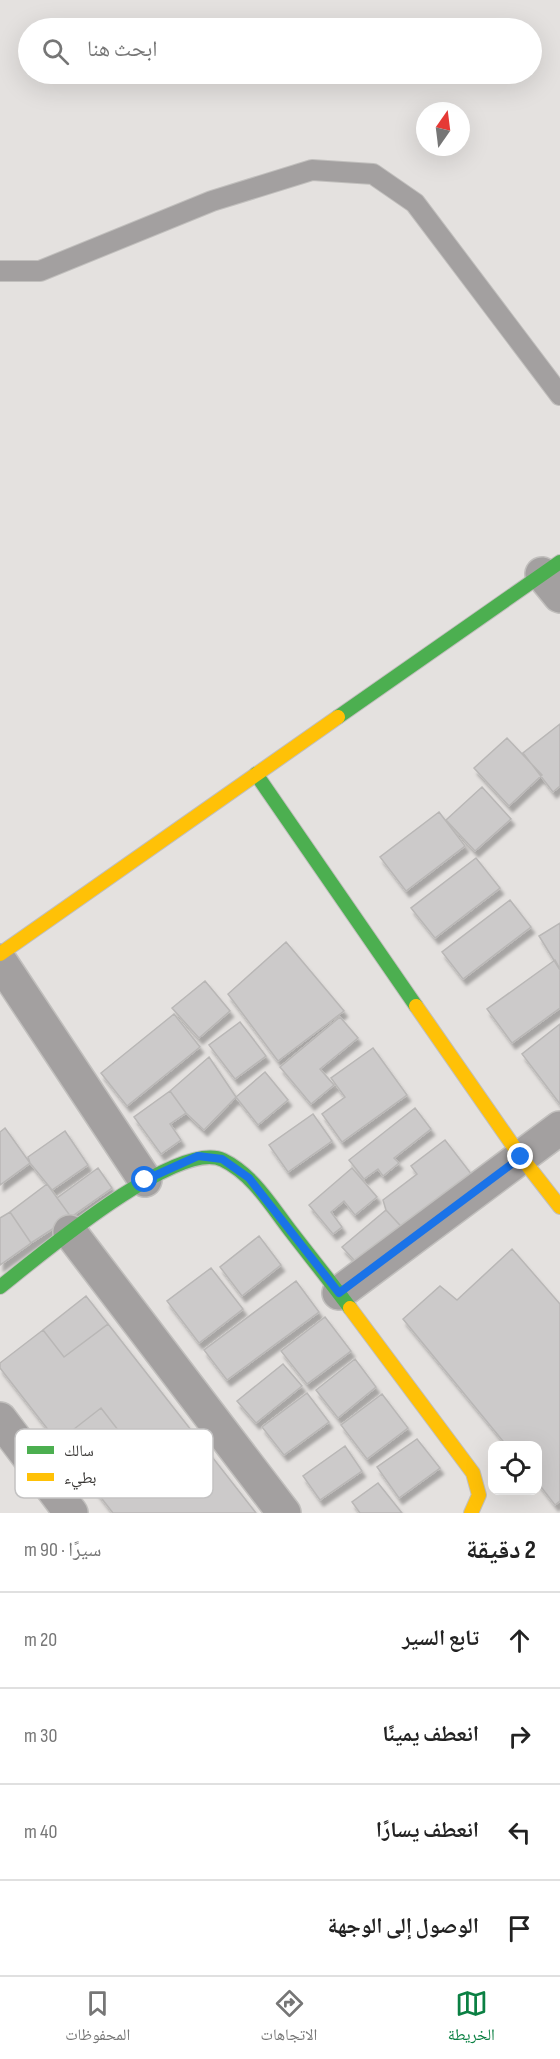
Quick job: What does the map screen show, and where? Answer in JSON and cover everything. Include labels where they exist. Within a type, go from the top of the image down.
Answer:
[{"type":"street","points":[[0,954],[256,774],[554,577]]},
{"type":"street","points":[[256,774],[521,1157],[560,1207]]},
{"type":"street","points":[[0,961],[145,1180]]},
{"type":"street","points":[[339,1293],[560,1128]]},
{"type":"street","points":[[0,1287],[70,1232],[145,1180],[198,1156],[222,1159],[249,1178],[339,1293],[473,1473],[479,1496],[471,1513]]},
{"type":"street","points":[[70,1232],[284,1513]]},
{"type":"street","points":[[0,1419],[15,1439]]},
{"type":"street","points":[[60,1498],[71,1513]]},
{"type":"lane","points":[[0,271],[40,271],[212,201],[312,170],[373,174],[415,203],[560,395]]},
{"type":"building","points":[[560,724],[560,786],[553,792],[523,753]]},
{"type":"building","points":[[507,738],[542,775],[509,806],[474,768]]},
{"type":"building","points":[[482,787],[511,819],[475,851],[446,820]]},
{"type":"building","points":[[439,812],[465,846],[406,891],[380,857]]},
{"type":"building","points":[[476,858],[500,888],[435,938],[411,908]]},
{"type":"building","points":[[510,900],[531,927],[463,979],[442,952]]},
{"type":"building","points":[[560,923],[560,970],[539,936]]},
{"type":"building","points":[[286,942],[344,1011],[278,1061],[228,994]]},
{"type":"building","points":[[555,960],[560,969],[560,1008],[512,1043],[487,1009]]},
{"type":"building","points":[[205,981],[230,1011],[199,1038],[172,1008]]},
{"type":"building","points":[[174,1014],[200,1047],[127,1106],[101,1073]]},
{"type":"building","points":[[340,1017],[358,1038],[320,1069],[334,1085],[311,1104],[280,1067]]},
{"type":"building","points":[[240,1022],[266,1056],[235,1079],[209,1045]]},
{"type":"building","points":[[560,1024],[560,1104],[522,1054]]},
{"type":"building","points":[[373,1048],[407,1095],[342,1142],[322,1114],[345,1097],[331,1078]]},
{"type":"building","points":[[209,1057],[236,1097],[204,1130],[186,1113],[170,1091]]},
{"type":"building","points":[[265,1072],[288,1100],[258,1125],[236,1097]]},
{"type":"building","points":[[170,1091],[186,1113],[170,1124],[181,1140],[161,1154],[134,1117]]},
{"type":"building","points":[[415,1108],[431,1129],[394,1158],[399,1163],[383,1176],[378,1169],[364,1179],[349,1160]]},
{"type":"building","points":[[313,1114],[332,1141],[288,1172],[269,1145]]},
{"type":"building","points":[[5,1128],[30,1163],[0,1185],[0,1132]]},
{"type":"building","points":[[65,1131],[88,1165],[52,1190],[30,1163],[28,1157]]},
{"type":"building","points":[[445,1140],[479,1184],[409,1235],[386,1210],[383,1200],[417,1174],[411,1166]]},
{"type":"building","points":[[98,1168],[112,1188],[71,1217],[57,1198]]},
{"type":"building","points":[[352,1168],[377,1197],[355,1215],[344,1201],[331,1212],[342,1227],[333,1234],[309,1205]]},
{"type":"building","points":[[47,1184],[71,1217],[31,1243],[10,1212]]},
{"type":"building","points":[[386,1210],[409,1235],[366,1273],[342,1247]]},
{"type":"building","points":[[10,1212],[31,1243],[0,1265],[0,1218]]},
{"type":"building","points":[[259,1236],[281,1265],[242,1296],[220,1267]]},
{"type":"building","points":[[512,1249],[560,1304],[560,1501],[555,1505],[542,1488],[542,1441],[503,1441],[403,1319],[440,1286],[457,1300]]},
{"type":"building","points":[[211,1268],[243,1309],[199,1343],[167,1301]]},
{"type":"building","points":[[296,1281],[319,1312],[227,1380],[204,1350]]},
{"type":"building","points":[[86,1296],[108,1324],[64,1357],[43,1330]]},
{"type":"building","points":[[325,1317],[351,1351],[307,1384],[281,1351]]},
{"type":"building","points":[[108,1324],[190,1429],[48,1429],[0,1368],[0,1363],[43,1330],[64,1357]]},
{"type":"building","points":[[355,1359],[376,1387],[338,1418],[316,1390]]},
{"type":"building","points":[[283,1364],[302,1386],[256,1423],[237,1401]]},
{"type":"building","points":[[307,1393],[329,1422],[284,1455],[262,1427]]},
{"type":"building","points":[[382,1394],[408,1428],[367,1459],[341,1425]]},
{"type":"building","points":[[101,1408],[117,1429],[74,1429]]},
{"type":"building","points":[[417,1439],[440,1468],[399,1498],[377,1467]]},
{"type":"building","points":[[345,1446],[362,1471],[320,1500],[303,1476]]},
{"type":"building","points":[[213,1458],[256,1513],[113,1513],[101,1498],[213,1498]]},
{"type":"building","points":[[378,1483],[402,1513],[360,1513],[352,1502]]},
{"type":"traffic: fast","points":[[338,717],[560,562]]},
{"type":"traffic: fast","points":[[256,774],[416,1006]]},
{"type":"traffic: fast","points":[[0,1287],[109,1204],[175,1166],[202,1158],[223,1160],[252,1181],[350,1308]]},
{"type":"traffic: slow","points":[[0,954],[338,717]]},
{"type":"traffic: slow","points":[[416,1006],[521,1157],[560,1207]]},
{"type":"traffic: slow","points":[[350,1308],[473,1473],[479,1495],[471,1513]]},
{"type":"route","points":[[145,1180],[198,1156],[222,1159],[249,1178],[339,1293],[521,1157]]}]
